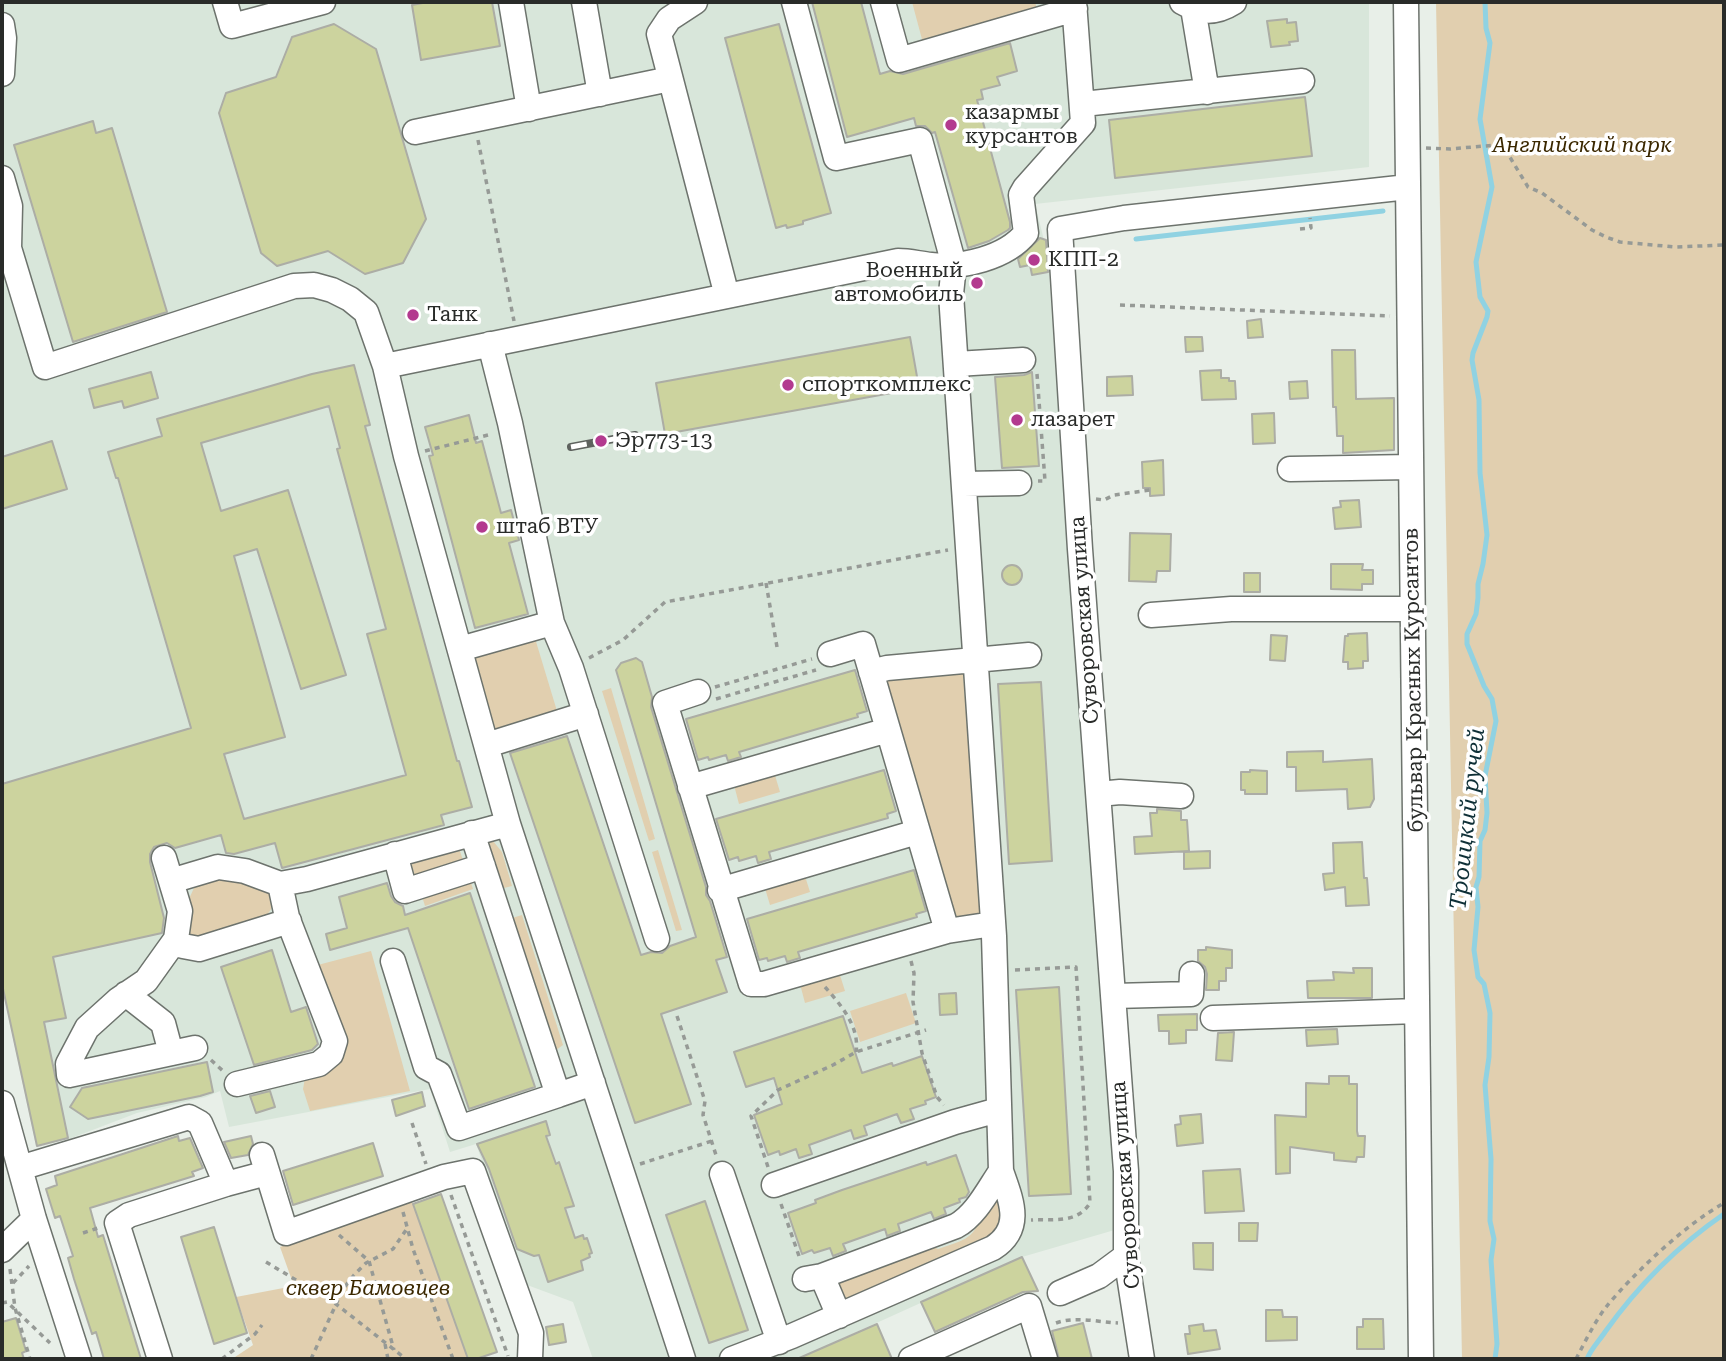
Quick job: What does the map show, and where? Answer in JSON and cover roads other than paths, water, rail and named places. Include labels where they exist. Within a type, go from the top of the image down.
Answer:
[{"type":"street","points":[[225,2],[232,26],[323,2]]},
{"type":"street","points":[[511,2],[529,109]]},
{"type":"street","points":[[584,2],[600,94]]},
{"type":"street","points":[[697,2],[669,19],[659,34],[727,296]]},
{"type":"street","points":[[732,1359],[779,1342],[992,1248],[1009,1235],[1012,1221],[1011,1199],[1001,1171],[993,925],[951,294],[954,265],[920,140],[836,159],[794,2]]},
{"type":"street","points":[[385,366],[898,261],[954,265],[997,255],[1016,244],[1026,233],[1021,195],[1083,124],[1074,6],[899,60],[883,2]]},
{"type":"street","points":[[1188,5],[1208,12],[1234,2]]},
{"type":"street","name":"бульвар Красных Курсантов","points":[[1406,2],[1422,1359]]},
{"type":"street","points":[[1188,5],[1207,92]]},
{"type":"street","points":[[2,25],[2,65]]},
{"type":"street","points":[[415,132],[670,79]]},
{"type":"street","points":[[1083,103],[1302,81]]},
{"type":"street","points":[[2,178],[10,206],[9,248],[45,367],[293,286],[314,285],[332,290],[350,299],[366,312],[385,366],[406,456],[508,824],[683,1359]]},
{"type":"street","name":"Суворовская улица","points":[[1142,1359],[1126,1256],[1126,1171],[1076,500],[1060,229],[1137,217],[1408,187]]},
{"type":"street","points":[[490,344],[552,623],[571,667],[657,939]]},
{"type":"street","points":[[956,364],[1023,360]]},
{"type":"street","points":[[1290,468],[1411,467]]},
{"type":"street","points":[[964,485],[1019,483]]},
{"type":"street","points":[[1151,615],[1231,609],[1413,609]]},
{"type":"street","points":[[460,649],[552,623]]},
{"type":"street","points":[[825,662],[863,645],[947,931]]},
{"type":"street","points":[[871,672],[887,668],[1028,654]]},
{"type":"street","points":[[706,696],[665,703],[720,890],[751,984],[764,984],[947,931],[993,925]]},
{"type":"street","points":[[487,745],[586,714]]},
{"type":"street","points":[[690,788],[888,730]]},
{"type":"street","points":[[1099,794],[1120,792],[1181,796]]},
{"type":"street","points":[[126,994],[163,1023],[183,1051],[69,1075],[68,1064],[87,1028],[126,994],[146,981],[176,939],[180,911],[167,870],[218,867],[245,871],[280,884],[508,824]]},
{"type":"street","points":[[720,890],[918,832]]},
{"type":"street","points":[[472,833],[558,1095]]},
{"type":"street","points":[[395,854],[405,891],[483,866]]},
{"type":"street","points":[[237,1084],[319,1064],[331,1054],[335,1041],[289,920],[280,884]]},
{"type":"street","points":[[496,906],[531,895]]},
{"type":"street","points":[[176,939],[183,946],[199,949],[289,920]]},
{"type":"street","points":[[393,961],[426,1067],[439,1074],[459,1128],[593,1083]]},
{"type":"street","points":[[1114,996],[1191,994],[1192,974]]},
{"type":"street","points":[[1213,1018],[1417,1012]]},
{"type":"street","points":[[2,1103],[5,1128],[20,1168],[78,1358]]},
{"type":"street","points":[[774,1185],[955,1122],[998,1110]]},
{"type":"street","points":[[20,1168],[189,1117],[200,1123],[226,1184]]},
{"type":"street","points":[[160,1359],[117,1223],[129,1215],[226,1184],[264,1164],[286,1233],[438,1179],[473,1171],[531,1333],[530,1359]]},
{"type":"street","points":[[839,1316],[813,1277],[965,1221],[1001,1171]]},
{"type":"street","points":[[722,1174],[779,1342]]},
{"type":"street","points":[[3,1248],[34,1220]]},
{"type":"street","points":[[1060,1293],[1099,1276],[1126,1256]]},
{"type":"street","points":[[911,1359],[1029,1306],[1045,1359]]},
{"type":"waterway","name":"Троицкий ручей","points":[[1485,2],[1486,28],[1490,43],[1480,119],[1492,187],[1476,262],[1480,297],[1488,311],[1472,360],[1479,400],[1480,473],[1487,535],[1478,584],[1476,614],[1467,634],[1467,644],[1492,699],[1496,721],[1485,776],[1487,813],[1485,830],[1480,841],[1474,950],[1478,977],[1484,984],[1490,1013],[1485,1085],[1491,1159],[1490,1221],[1494,1239],[1491,1260],[1497,1344],[1495,1359]]},
{"type":"waterway","points":[[1136,239],[1383,211]]},
{"type":"waterway","points":[[1587,1359],[1617,1315],[1645,1283],[1691,1239],[1724,1214]]},
{"type":"railway","points":[[571,447],[635,435]]},
{"type":"place","name":"казармы курсантов","points":[[951,125]]},
{"type":"place","name":"КПП-2","points":[[1034,260]]},
{"type":"place","name":"Военный автомобиль","points":[[977,283]]},
{"type":"place","name":"Танк","points":[[413,315]]},
{"type":"place","name":"спорткомплекс","points":[[788,385]]},
{"type":"place","name":"лазарет","points":[[1017,420]]},
{"type":"place","name":"Эр773-13","points":[[601,441]]},
{"type":"place","name":"штаб ВТУ","points":[[482,527]]},
{"type":"park label","name":"Английский парк","points":[[1582,146]]},
{"type":"park label","name":"сквер Бамовцев","points":[[368,1289]]}]
